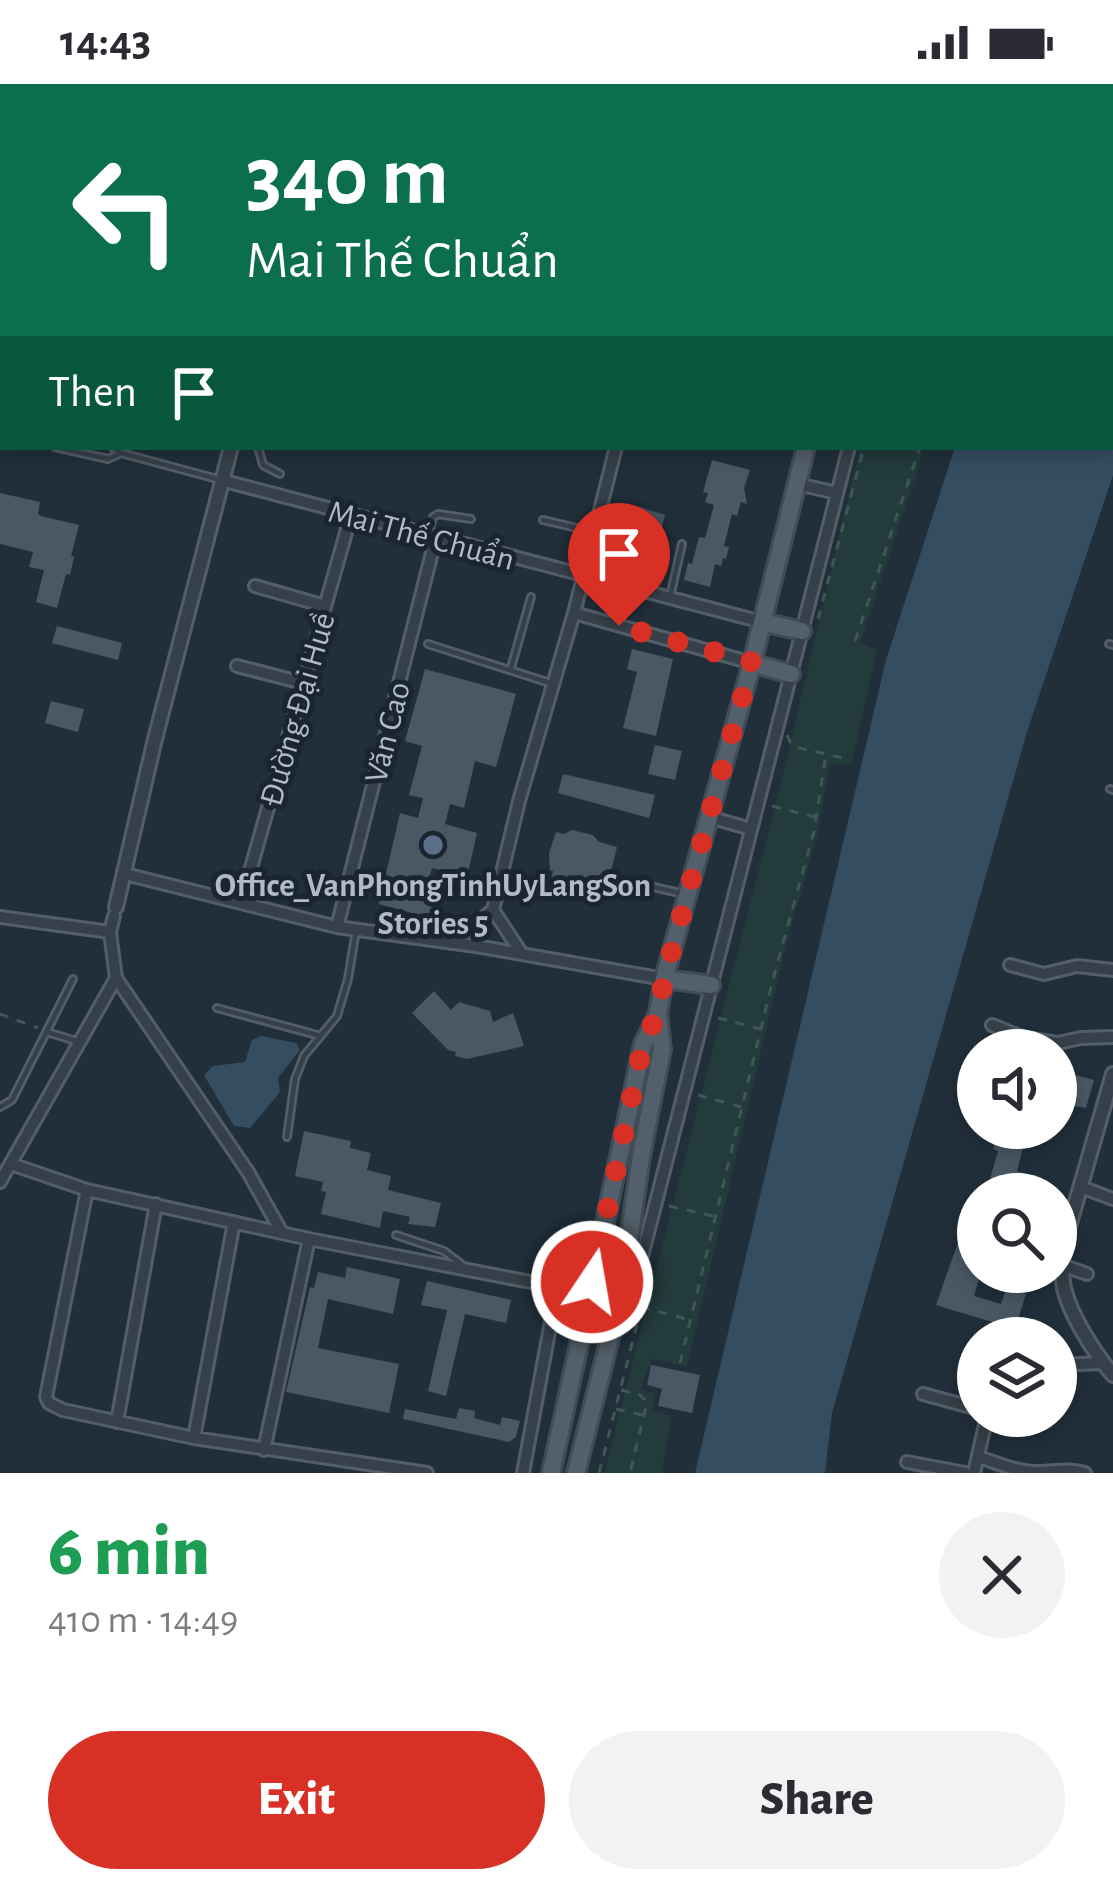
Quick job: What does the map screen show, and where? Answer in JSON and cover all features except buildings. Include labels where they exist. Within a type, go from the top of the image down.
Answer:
[{"type":"main road","points":[[551,1473],[643,1044],[658,1013],[805,450]]},
{"type":"main road","points":[[762,622],[802,631]]},
{"type":"main road","points":[[752,662],[791,674]]},
{"type":"main road","points":[[664,979],[711,985]]},
{"type":"main road","points":[[576,1473],[626,1301],[641,1156],[662,1048],[658,1013]]},
{"type":"main road","points":[[589,1293],[605,1277],[618,1282],[626,1301]]},
{"type":"main road","points":[[589,1293],[597,1312],[604,1314],[626,1301]]},
{"type":"street","points":[[230,450],[110,932],[116,978],[248,1172],[282,1233]]},
{"type":"street","points":[[451,943],[493,910],[615,450]]},
{"type":"street","points":[[626,1301],[634,1288],[848,450]]},
{"type":"street","name":"Mai Thế Chuẩn","points":[[221,480],[762,622]]},
{"type":"street","points":[[796,484],[837,493]]},
{"type":"street","name":"Đường Đại Huề","points":[[241,903],[351,515]]},
{"type":"street","name":"Văn Cao","points":[[337,927],[432,536]]},
{"type":"street","points":[[255,586],[325,606]]},
{"type":"street","points":[[574,613],[752,662]]},
{"type":"street","points":[[237,666],[303,683]]},
{"type":"street","points":[[709,818],[751,830]]},
{"type":"street","points":[[125,874],[337,927],[664,979]]},
{"type":"street","points":[[493,910],[522,954]]},
{"type":"street","points":[[0,917],[110,932]]},
{"type":"street","points":[[1010,964],[1044,974],[1077,966],[1113,970]]},
{"type":"street","points":[[0,1182],[5,1162],[116,978]]},
{"type":"street","points":[[992,1025],[1024,1038],[1058,1043],[1113,1037]]},
{"type":"street","points":[[1077,1200],[1113,1074]]},
{"type":"street","points":[[5,1162],[87,1190],[589,1293]]},
{"type":"street","points":[[1081,1187],[1113,1199]]},
{"type":"street","points":[[87,1190],[46,1397],[49,1402],[62,1410],[194,1438],[427,1473]]},
{"type":"street","points":[[117,1422],[156,1204]]},
{"type":"street","points":[[194,1438],[234,1222]]},
{"type":"street","points":[[264,1450],[309,1239]]},
{"type":"street","points":[[1077,1270],[1087,1274]]},
{"type":"street","points":[[523,1473],[556,1288]]},
{"type":"street","points":[[1065,1293],[1113,1375]]},
{"type":"street","points":[[1077,1365],[1103,1364]]},
{"type":"street","points":[[923,1394],[957,1403]]},
{"type":"street","points":[[907,1462],[970,1473],[983,1437]]},
{"type":"street","points":[[979,1457],[1025,1471],[1067,1468],[1085,1473]]},
{"type":"lane","points":[[68,450],[108,459],[121,453]]},
{"type":"lane","points":[[116,450],[221,480]]},
{"type":"lane","points":[[259,450],[263,465],[280,474]]},
{"type":"lane","points":[[432,536],[433,517],[438,514],[471,519]]},
{"type":"lane","points":[[543,520],[594,532]]},
{"type":"lane","points":[[670,597],[682,544]]},
{"type":"lane","points":[[511,668],[531,597]]},
{"type":"lane","points":[[428,644],[553,683]]},
{"type":"lane","points":[[627,881],[688,895]]},
{"type":"lane","points":[[287,1137],[295,1079],[304,1056],[337,1016],[356,930]]},
{"type":"lane","points":[[0,1107],[12,1100],[73,979]]},
{"type":"lane","points":[[217,1008],[321,1036]]},
{"type":"lane","points":[[47,1032],[80,1042]]},
{"type":"lane","points":[[396,1235],[444,1251],[470,1271]]},
{"type":"path","points":[[855,640],[919,450]]},
{"type":"path","points":[[787,733],[792,746],[847,759]]},
{"type":"path","points":[[680,1364],[817,817],[826,754]]},
{"type":"path","points":[[770,805],[817,817]]},
{"type":"path","points":[[0,1014],[47,1032]]},
{"type":"path","points":[[716,1017],[761,1029]]},
{"type":"path","points":[[696,1095],[742,1107]]},
{"type":"path","points":[[668,1206],[717,1217]]},
{"type":"path","points":[[626,1301],[692,1321]]},
{"type":"path","points":[[620,1390],[647,1402],[630,1473]]},
{"type":"path","points":[[615,1409],[643,1416]]},
{"type":"green space","points":[[859,450],[924,450],[860,643],[877,650],[851,766],[830,763],[818,832],[784,952],[687,1367],[652,1359],[641,1389],[655,1394],[653,1411],[672,1416],[661,1473],[604,1473],[779,791]]},
{"type":"water","points":[[954,450],[1113,450],[1113,475],[1027,732],[832,1413],[825,1473],[695,1473],[886,660]]},
{"type":"water","points":[[261,1036],[296,1043],[300,1050],[278,1078],[280,1092],[250,1128],[234,1126],[204,1075],[213,1066],[245,1062],[252,1040]]},
{"type":"place","name":"Office_VanPhongTinhUyLangSon Stories 5","points":[[433,845]]},
{"type":"route","points":[[592,1282],[643,1044],[658,1013],[752,662],[619,626]]}]
